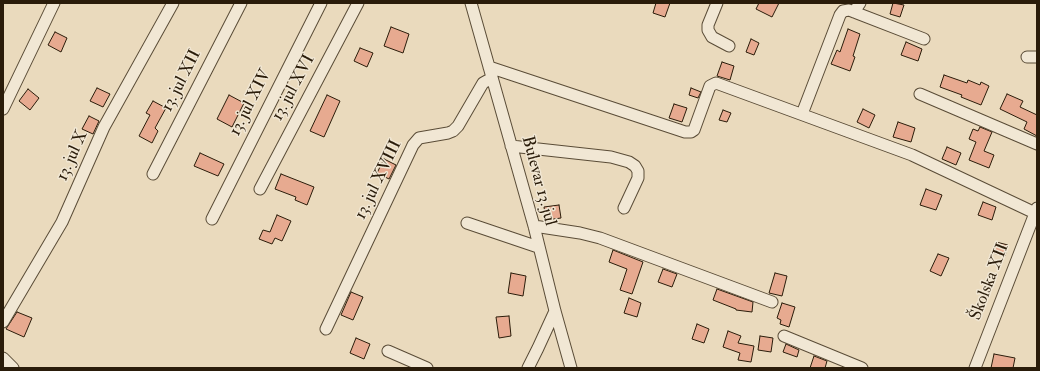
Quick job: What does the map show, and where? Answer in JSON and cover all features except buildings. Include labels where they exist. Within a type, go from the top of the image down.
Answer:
[{"type":"street","points":[[3,109],[54,3]]},
{"type":"street","name":"13. jul X","points":[[3,322],[62,222],[104,127],[173,3]]},
{"type":"street","name":"13. jul XII","points":[[153,174],[241,3]]},
{"type":"street","name":"13. jul XIV","points":[[212,219],[321,3]]},
{"type":"street","name":"13. jul XVI","points":[[260,189],[358,3]]},
{"type":"street","name":"Bulevar 13. jul","points":[[471,3],[534,226],[538,247],[571,368]]},
{"type":"street","points":[[717,3],[708,24],[708,30],[712,37],[729,46]]},
{"type":"street","points":[[802,114],[840,15],[843,11],[857,7],[924,39]]},
{"type":"street","points":[[491,73],[685,132],[691,132],[694,130],[710,86],[716,83],[912,155],[1036,211]]},
{"type":"street","name":"13. jul XVIII","points":[[326,329],[413,145],[419,138],[453,131],[458,126],[483,83],[491,73]]},
{"type":"street","points":[[920,94],[1037,144]]},
{"type":"street","points":[[511,146],[611,157],[629,162],[635,166],[638,171],[638,178],[624,208]]},
{"type":"street","name":"Školska XII","points":[[975,368],[1036,211]]},
{"type":"street","points":[[467,223],[538,247]]},
{"type":"street","points":[[534,226],[600,238],[772,302]]},
{"type":"street","points":[[528,368],[555,311]]},
{"type":"street","points":[[784,336],[862,368]]},
{"type":"street","points":[[388,351],[427,368]]},
{"type":"street","points":[[3,358],[13,368]]}]
